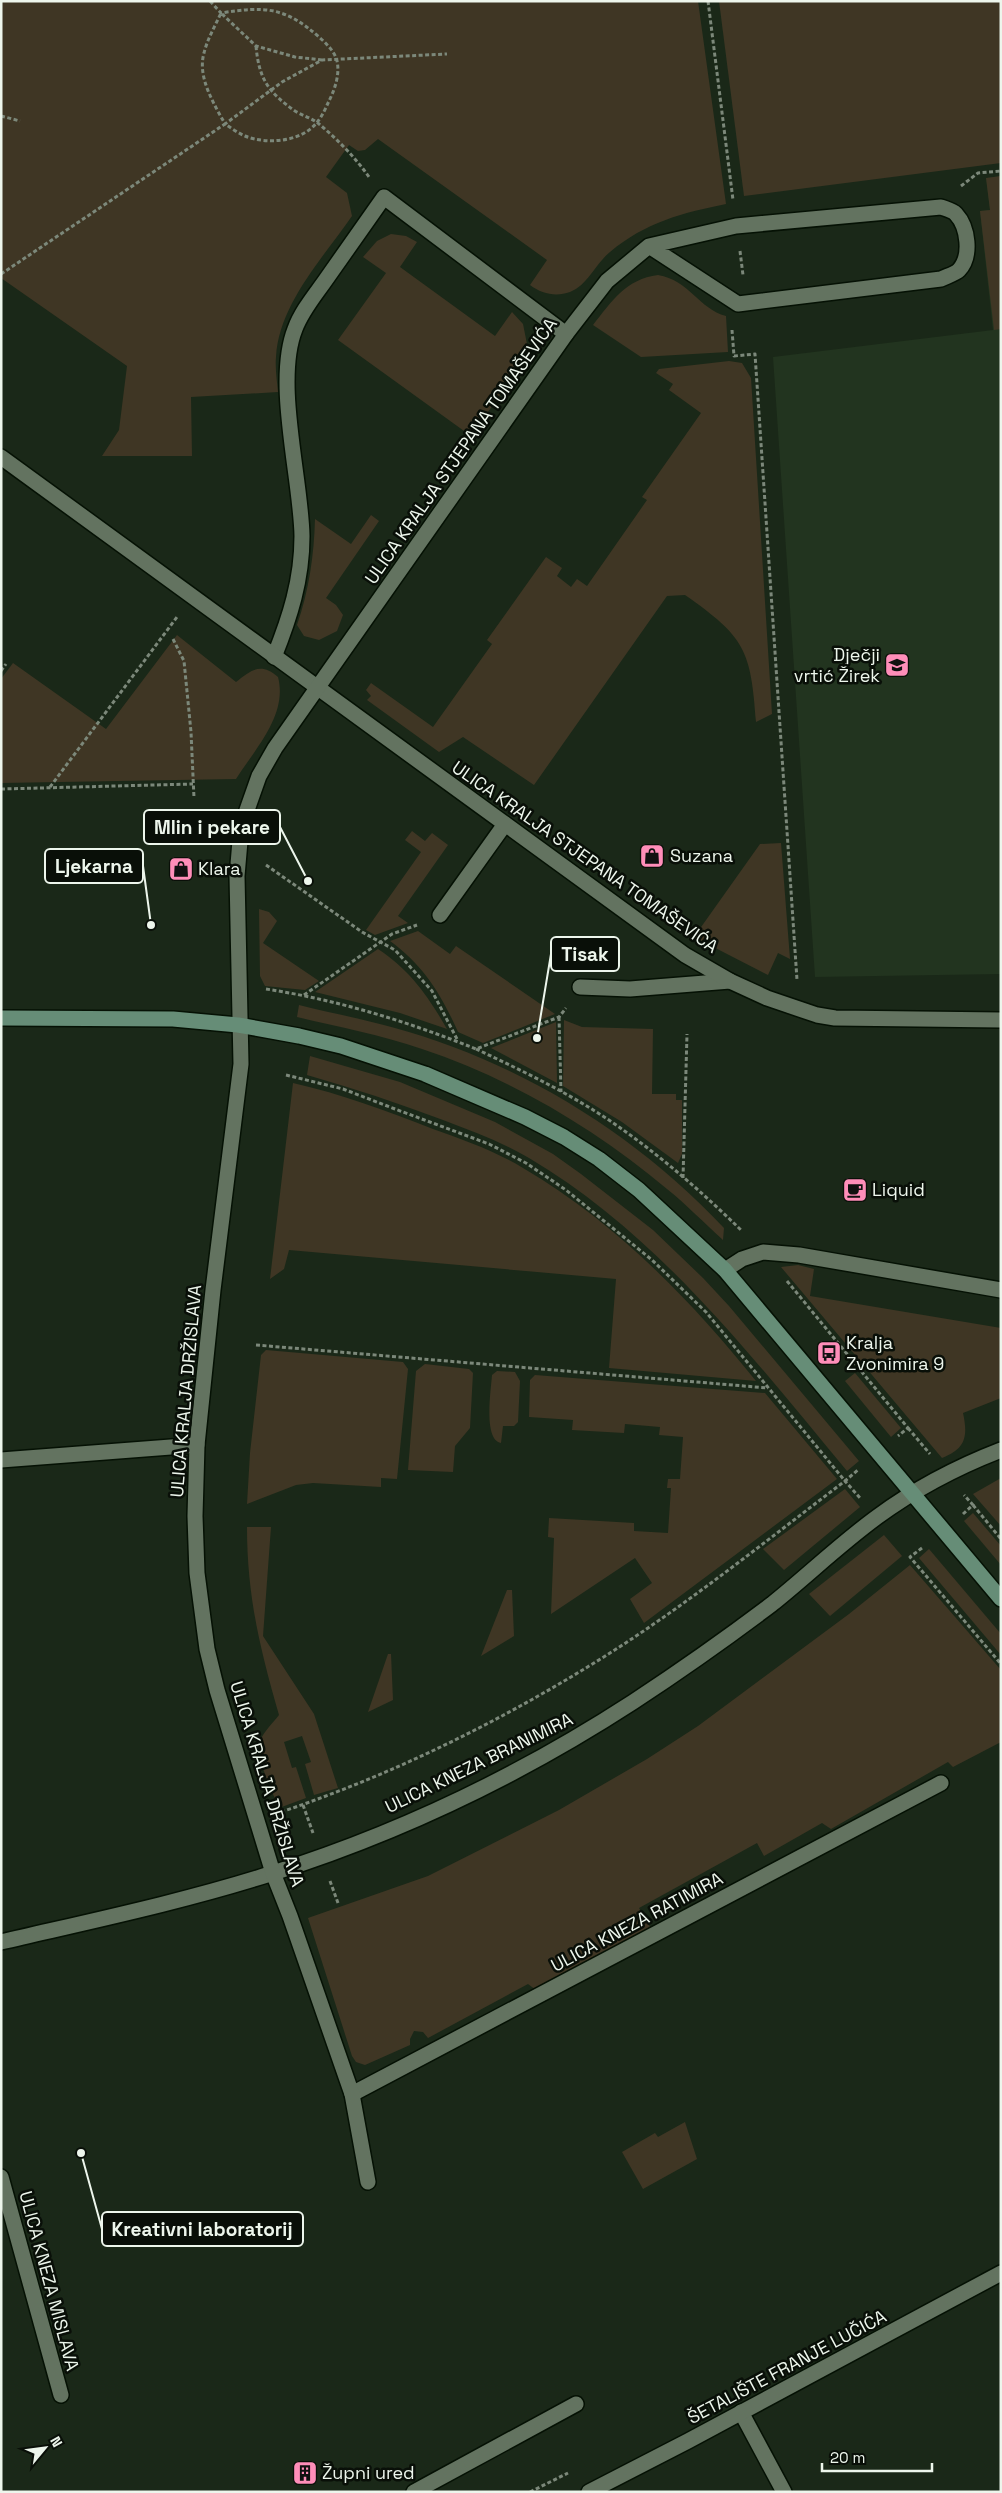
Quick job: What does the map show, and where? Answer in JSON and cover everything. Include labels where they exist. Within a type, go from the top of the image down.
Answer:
[{"type":"main road","points":[[1,1018],[174,1018],[238,1025],[341,1046],[425,1074],[525,1117],[564,1137],[639,1190],[725,1270],[1001,1598]]},
{"type":"street","points":[[274,657],[289,618],[300,578],[302,536],[288,380],[289,354],[295,330],[305,309],[384,197],[566,334]]},
{"type":"street","points":[[942,207],[955,212],[963,225],[966,242],[966,261],[958,272],[942,279],[738,304],[649,246],[736,226],[942,207]]},
{"type":"street","name":"ULICA KRALJA STJEPANA TOMAŠEVIĆA","points":[[316,688],[566,334],[607,280],[649,246]]},
{"type":"street","name":"ULICA KRALJA STJEPANA TOMAŠEVIĆA","points":[[1,457],[685,955],[730,981],[799,1010],[835,1018],[1001,1020]]},
{"type":"street","name":"ULICA KRALJA DRŽISLAVA","points":[[316,688],[274,748],[259,776],[247,810],[240,841],[237,876],[240,1064],[197,1445],[195,1516],[197,1573],[207,1649],[273,1873],[290,1916],[352,2094],[368,2182]]},
{"type":"street","points":[[440,915],[505,824]]},
{"type":"street","points":[[580,987],[630,989],[730,981]]},
{"type":"street","points":[[725,1270],[742,1259],[763,1252],[799,1255],[1001,1290]]},
{"type":"street","points":[[1,1460],[197,1445]]},
{"type":"street","name":"ULICA KNEZA BRANIMIRA","points":[[1,1942],[229,1887],[273,1873],[399,1825],[473,1791],[581,1734],[635,1700],[771,1604],[877,1517],[961,1466],[1001,1450]]},
{"type":"street","name":"ULICA KNEZA RATIMIRA","points":[[352,2094],[941,1783]]},
{"type":"street","name":"ULICA KNEZA MISLAVA","points":[[1,2177],[61,2395]]},
{"type":"street","name":"ŠETALIŠTE FRANJE LUČIĆA","points":[[589,2492],[1001,2273]]},
{"type":"street","points":[[414,2492],[576,2404]]},
{"type":"street","points":[[741,2412],[784,2492]]},
{"type":"path","points":[[210,1],[256,46],[295,57],[322,60],[446,54]]},
{"type":"path","points":[[708,1],[745,287],[731,320],[734,356],[755,354],[799,1010]]},
{"type":"path","points":[[245,9],[271,10],[291,15],[326,44],[337,58],[339,72],[332,96],[317,122],[293,139],[267,140],[245,136],[225,124],[212,101],[203,74],[203,54],[221,13],[245,9]]},
{"type":"path","points":[[256,46],[258,68],[263,82],[296,112],[317,122],[358,162],[384,197]]},
{"type":"path","points":[[1,274],[225,124],[271,90],[312,64],[322,60]]},
{"type":"path","points":[[1,116],[20,121]]},
{"type":"path","points":[[942,207],[962,185],[978,173],[1001,171]]},
{"type":"path","points":[[50,787],[181,613]]},
{"type":"path","points":[[173,639],[184,661],[194,798]]},
{"type":"path","points":[[1,671],[6,664]]},
{"type":"path","points":[[1,789],[193,784]]},
{"type":"path","points":[[260,859],[278,875],[362,932],[395,950],[410,964],[432,991],[458,1042]]},
{"type":"path","points":[[304,995],[392,934],[414,927]]},
{"type":"path","points":[[239,985],[304,995],[397,1020],[458,1042],[476,1049],[561,1092],[619,1127],[720,1209],[763,1252],[908,1428],[845,1480],[672,1610],[594,1663],[510,1712],[430,1753],[367,1782],[303,1805]]},
{"type":"path","points":[[476,1049],[559,1017],[580,987]]},
{"type":"path","points":[[559,1017],[561,1092]]},
{"type":"path","points":[[683,1179],[687,1034]]},
{"type":"path","points":[[286,1075],[343,1089],[489,1144],[526,1163],[566,1190],[678,1284],[706,1312],[877,1517]]},
{"type":"path","points":[[256,1345],[768,1388]]},
{"type":"path","points":[[973,1505],[1001,1539]]},
{"type":"path","points":[[910,1557],[1001,1664]]},
{"type":"shaded area","points":[[1,1],[698,1],[726,204],[679,215],[637,233],[610,252],[576,289],[565,294],[549,294],[539,291],[530,285],[547,260],[378,139],[365,150],[358,151],[349,145],[326,177],[347,193],[352,216],[304,282],[285,319],[279,337],[276,357],[278,392],[191,397],[192,456],[102,456],[119,430],[127,366],[1,278]]},
{"type":"shaded area","points":[[719,1],[1001,1],[1001,163],[744,196]]},
{"type":"shaded area","name":"Dječji vrtić Žirek","points":[[1001,176],[1001,974],[815,977],[773,357],[993,330],[980,211],[990,210],[986,178]]},
{"type":"shaded area","points":[[1001,176],[1001,329],[994,330],[980,211],[990,210],[986,178]]},
{"type":"shaded area","points":[[391,234],[406,236],[417,242],[400,267],[495,336],[512,312],[523,324],[529,354],[471,436],[338,340],[386,273],[363,257],[377,241]]},
{"type":"shaded area","points":[[658,275],[678,283],[708,307],[726,316],[728,352],[641,357],[593,325],[613,300],[628,286],[647,277]]},
{"type":"shaded area","points":[[729,361],[742,363],[751,378],[772,714],[756,722],[751,678],[741,647],[721,622],[685,595],[667,596],[534,785],[463,737],[439,752],[367,700],[371,696],[366,690],[371,683],[433,727],[492,644],[487,640],[546,557],[562,568],[557,576],[571,587],[577,579],[587,586],[647,500],[642,497],[701,413],[669,390],[673,384],[656,373],[659,369]]},
{"type":"shaded area","points":[[371,515],[379,521],[326,598],[336,605],[343,615],[337,631],[319,640],[304,636],[297,625],[310,573],[315,519],[351,544]]},
{"type":"shaded area","points":[[177,635],[236,682],[256,669],[272,672],[278,677],[280,691],[274,718],[260,744],[236,779],[1,783],[1,679],[13,663],[106,729]]},
{"type":"shaded area","points":[[412,831],[425,841],[432,833],[448,845],[398,916],[408,923],[375,935],[366,930],[421,852],[405,840]]},
{"type":"shaded area","points":[[781,843],[790,959],[778,953],[768,975],[694,937],[760,844]]},
{"type":"shaded area","points":[[259,909],[269,912],[277,921],[263,943],[319,981],[305,990],[265,986],[260,976]]},
{"type":"shaded area","points":[[418,931],[450,954],[456,946],[555,1014],[483,1043],[458,1032],[438,993],[422,971],[413,960],[390,941]]},
{"type":"shaded area","points":[[378,949],[400,966],[417,984],[447,1029],[400,1013],[315,992]]},
{"type":"shaded area","points":[[299,1005],[395,1028],[441,1043],[486,1060],[530,1081],[614,1132],[653,1162],[690,1194],[724,1228],[723,1240],[682,1201],[640,1167],[551,1107],[487,1075],[422,1049],[376,1035],[297,1017]]},
{"type":"shaded area","points":[[564,1020],[582,1027],[653,1029],[652,1094],[676,1094],[676,1100],[682,1100],[682,1154],[678,1163],[622,1122],[563,1086]]},
{"type":"shaded area","points":[[556,1022],[557,1083],[491,1048]]},
{"type":"shaded area","points":[[310,1056],[400,1082],[495,1122],[553,1154],[581,1174],[653,1230],[703,1278],[729,1306],[859,1461],[847,1471],[776,1385],[701,1301],[662,1261],[620,1223],[576,1189],[529,1158],[487,1137],[392,1102],[307,1075]]},
{"type":"shaded area","points":[[293,1083],[364,1103],[479,1146],[523,1168],[556,1189],[620,1237],[649,1264],[705,1321],[756,1381],[609,1368],[616,1279],[289,1250],[284,1269],[270,1279]]},
{"type":"shaded area","points":[[798,1265],[814,1269],[810,1296],[1001,1328],[1001,1398],[963,1413],[965,1435],[961,1446],[942,1458],[781,1267]]},
{"type":"shaded area","points":[[266,1350],[403,1362],[408,1369],[397,1479],[381,1478],[381,1487],[313,1483],[296,1485],[247,1504],[250,1453],[261,1355]]},
{"type":"shaded area","points":[[425,1364],[469,1369],[473,1373],[470,1428],[455,1446],[453,1472],[408,1470],[416,1371]]},
{"type":"shaded area","points":[[497,1371],[515,1372],[520,1381],[518,1422],[514,1426],[503,1426],[501,1443],[495,1440],[492,1433],[489,1414],[492,1375]]},
{"type":"shaded area","points":[[855,1373],[901,1428],[891,1437],[845,1381]]},
{"type":"shaded area","points":[[535,1375],[765,1393],[837,1479],[644,1623],[630,1599],[652,1583],[635,1558],[551,1614],[554,1538],[548,1537],[549,1518],[634,1523],[634,1531],[668,1533],[671,1488],[667,1488],[668,1479],[680,1479],[683,1437],[659,1435],[660,1427],[625,1424],[624,1433],[572,1430],[573,1420],[529,1417],[530,1380]]},
{"type":"shaded area","points":[[1001,1478],[1001,1526],[973,1494]]},
{"type":"shaded area","points":[[845,1489],[860,1507],[784,1570],[763,1549]]},
{"type":"shaded area","points":[[973,1513],[1001,1546],[1001,1565],[964,1521]]},
{"type":"shaded area","points":[[247,1527],[271,1527],[263,1636],[314,1714],[338,1788],[314,1795],[305,1764],[311,1762],[302,1736],[284,1742],[292,1768],[296,1767],[306,1798],[279,1808],[265,1774],[259,1747],[266,1730],[279,1715],[266,1667],[252,1599]]},
{"type":"shaded area","points":[[884,1535],[902,1556],[830,1616],[809,1594]]},
{"type":"shaded area","points":[[929,1549],[1001,1634],[1001,1655],[919,1558]]},
{"type":"shaded area","points":[[910,1565],[1001,1670],[1001,1742],[953,1767],[948,1762],[831,1829],[822,1823],[764,1856],[757,1843],[639,1908],[650,1927],[536,1990],[528,1984],[428,2038],[423,2032],[414,2031],[410,2039],[410,2045],[365,2065],[356,2062],[352,2056],[308,1918],[428,1876],[559,1810],[647,1759],[698,1726],[849,1614]]},
{"type":"shaded area","points":[[507,1590],[512,1590],[514,1636],[481,1656]]},
{"type":"shaded area","points":[[388,1654],[391,1654],[393,1700],[368,1712]]},
{"type":"shaded area","points":[[685,2122],[697,2159],[643,2189],[622,2152],[655,2133],[658,2137]]},
{"type":"place","name":"Dječji vrtić Žirek","points":[[897,665]]},
{"type":"place","name":"Suzana","points":[[652,856]]},
{"type":"place","name":"Klara","points":[[181,869]]},
{"type":"place","name":"Mlin i pekare","points":[[308,881]]},
{"type":"place","name":"Ljekarna","points":[[151,925]]},
{"type":"place","name":"Tisak","points":[[537,1038]]},
{"type":"place","name":"Liquid","points":[[855,1190]]},
{"type":"place","name":"Kralja Zvonimira 9","points":[[829,1353]]},
{"type":"place","name":"Kreativni laboratorij","points":[[81,2153]]},
{"type":"place","name":"Župni ured","points":[[305,2473]]}]
